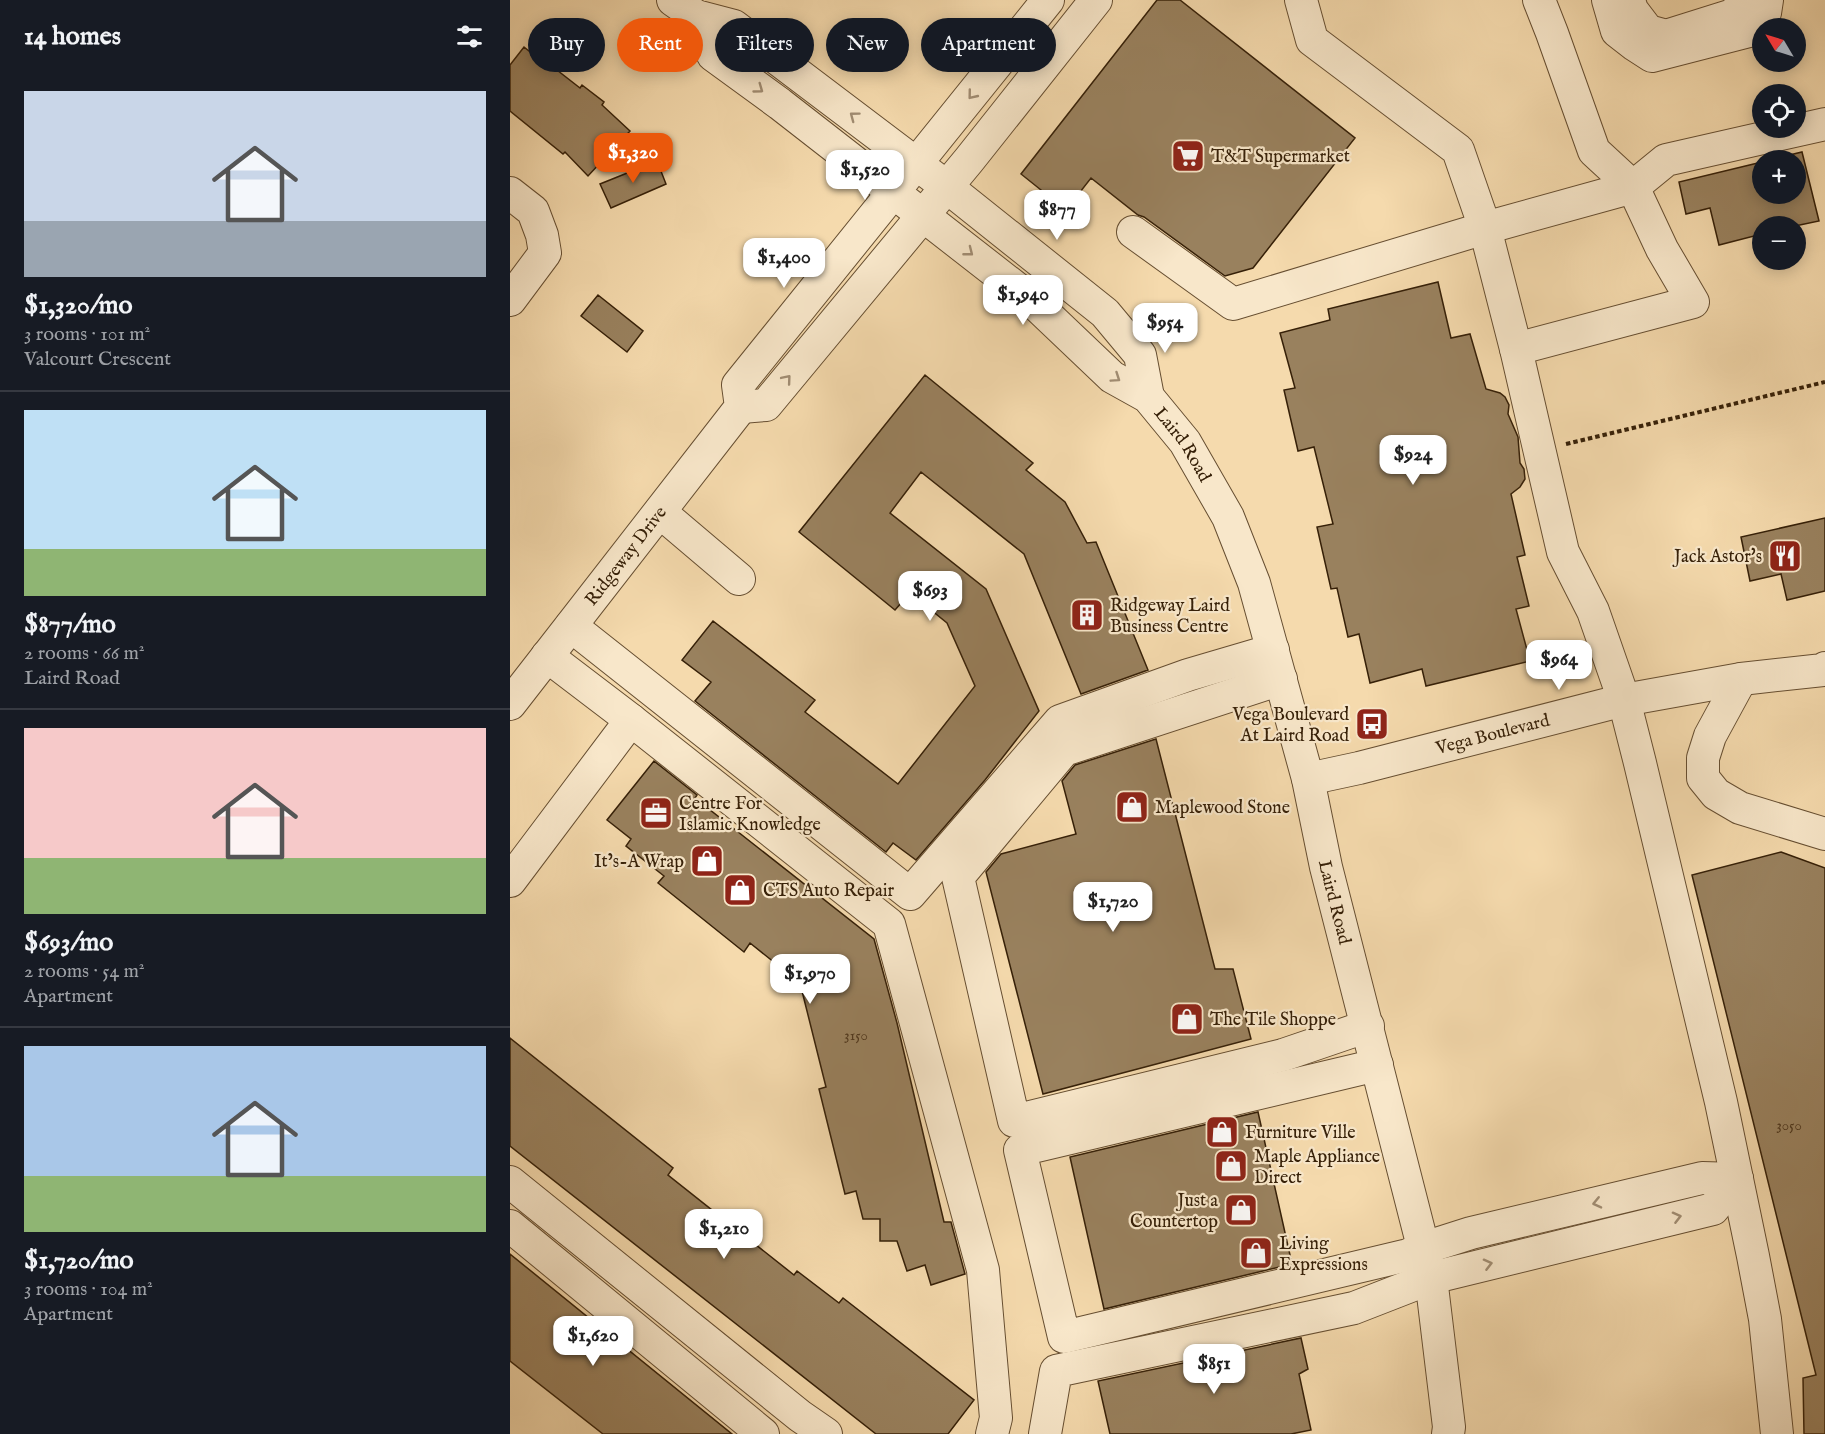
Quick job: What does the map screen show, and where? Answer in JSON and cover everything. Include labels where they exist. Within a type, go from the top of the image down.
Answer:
[{"type":"street","points":[[1048,0],[738,385],[741,407],[766,405],[947,187],[1096,0]]},
{"type":"street","points":[[1301,0],[1312,40],[1458,150],[1485,228],[1516,349],[1563,552],[1593,611],[1624,700],[1721,1102],[1765,1319],[1777,1434]]},
{"type":"street","points":[[1516,349],[1693,302],[1662,249],[1633,187],[1594,151],[1539,0]]},
{"type":"street","points":[[1608,0],[1617,30],[1652,56],[1749,31],[1765,13],[1767,0]]},
{"type":"street","points":[[1629,0],[1632,10],[1648,31],[1666,36],[1736,14],[1742,0]]},
{"type":"street","name":"Laird Road","points":[[685,8],[734,26],[947,187],[1105,313],[1140,355],[1148,397]]},
{"type":"street","name":"Laird Road","points":[[685,8],[713,55],[780,104],[1029,298],[1112,377],[1148,397],[1185,442],[1228,517],[1254,583],[1308,779],[1326,867],[1424,1248],[1431,1278],[1448,1434]]},
{"type":"street","points":[[1133,232],[1233,304],[1485,228],[1633,187],[1666,160],[1825,124]]},
{"type":"street","points":[[510,193],[533,211],[542,235],[545,253],[510,300]]},
{"type":"street","name":"Ridgeway Drive","points":[[510,704],[741,407]]},
{"type":"street","points":[[660,512],[739,579]]},
{"type":"street","points":[[571,626],[910,894],[1060,721],[1188,675],[1277,664]]},
{"type":"street","points":[[547,656],[889,924],[983,1270],[996,1418],[992,1434]]},
{"type":"street","points":[[1277,664],[1064,750],[958,877],[1014,1120],[1283,1055],[1368,1026]]},
{"type":"street","name":"Vega Boulevard","points":[[1308,779],[1624,700],[1741,679],[1824,670]]},
{"type":"street","points":[[1741,679],[1710,736],[1703,758],[1703,778],[1716,794],[1740,808],[1825,834]]},
{"type":"street","points":[[510,881],[631,720]]},
{"type":"street","points":[[1377,1065],[1020,1150],[1064,1337],[1408,1255],[1471,1233],[1702,1178],[1737,1179]]},
{"type":"street","points":[[1045,1434],[1056,1371],[1354,1308],[1431,1278],[1713,1209],[1737,1179]]},
{"type":"street","points":[[510,1182],[800,1416],[826,1434]]},
{"type":"street","points":[[510,1226],[763,1434]]},
{"type":"path","points":[[1540,450],[1825,382]]},
{"type":"building","name":"T&T Supermarket","points":[[1157,0],[1180,0],[1355,138],[1253,268],[1225,276],[1144,217],[1138,215],[1091,178],[1066,210],[1021,174]]},
{"type":"building","points":[[524,47],[528,50],[528,72],[559,72],[580,88],[582,85],[604,102],[602,105],[630,131],[588,176],[565,152],[563,154],[510,111],[510,65]]},
{"type":"building","points":[[657,161],[666,184],[611,208],[600,184]]},
{"type":"building","points":[[1752,164],[1752,204],[1806,204],[1806,168],[1819,221],[1806,224],[1806,216],[1752,216],[1752,237],[1719,245],[1710,208],[1686,214],[1679,182]]},
{"type":"building","points":[[1438,282],[1451,338],[1470,334],[1486,389],[1505,397],[1509,405],[1508,414],[1518,437],[1520,463],[1524,469],[1525,479],[1520,487],[1511,494],[1525,555],[1517,557],[1529,606],[1516,609],[1530,661],[1426,686],[1422,669],[1370,683],[1359,634],[1348,637],[1337,588],[1331,589],[1317,527],[1333,524],[1314,447],[1298,451],[1284,390],[1295,388],[1280,333],[1330,320],[1328,309]]},
{"type":"building","points":[[598,295],[643,331],[627,352],[581,316]]},
{"type":"building","name":"Ridgeway Laird Business Centre","points":[[925,375],[1033,463],[1026,470],[1065,502],[1087,543],[1096,542],[1148,670],[1081,694],[1024,554],[921,472],[890,513],[986,589],[1039,711],[985,780],[916,860],[893,843],[886,852],[695,701],[711,682],[682,660],[713,621],[815,700],[805,712],[898,784],[975,686],[947,623],[910,593],[895,610],[799,532]]},
{"type":"building","name":"Jack Astor's","points":[[1825,518],[1825,591],[1787,600],[1781,574],[1750,581],[1741,537]]},
{"type":"building","points":[[1156,739],[1215,969],[1233,969],[1251,1039],[1043,1094],[986,872],[1001,854],[1076,834],[1062,781],[1075,765]]},
{"type":"building","points":[[654,761],[697,795],[695,798],[874,939],[897,1023],[944,1222],[951,1222],[965,1274],[931,1285],[925,1265],[907,1271],[897,1241],[880,1241],[880,1219],[863,1219],[856,1191],[845,1194],[819,1089],[826,1087],[800,983],[750,943],[744,952],[658,883],[664,876],[626,846],[631,839],[607,820]]},
{"type":"building","points":[[1781,852],[1825,868],[1825,1434],[1804,1434],[1803,1378],[1816,1375],[1692,875]]},
{"type":"building","points":[[510,1038],[673,1168],[668,1175],[794,1275],[797,1271],[839,1303],[843,1298],[974,1400],[948,1434],[876,1434],[510,1146]]},
{"type":"building","points":[[1258,1112],[1292,1264],[1104,1309],[1070,1157]]},
{"type":"building","points":[[510,1254],[732,1434],[603,1434],[510,1361]]},
{"type":"building","points":[[1301,1338],[1308,1369],[1299,1374],[1311,1430],[1291,1434],[1110,1434],[1098,1381]]},
{"type":"place","name":"T&T Supermarket","points":[[1188,156]]},
{"type":"place","name":"Jack Astor's","points":[[1785,556]]},
{"type":"place","name":"Ridgeway Laird Business Centre","points":[[1087,615]]},
{"type":"place","name":"Vega Boulevard At Laird Road","points":[[1372,724]]},
{"type":"place","name":"Maplewood Stone","points":[[1132,807]]},
{"type":"place","name":"Centre For Islamic Knowledge","points":[[656,813]]},
{"type":"place","name":"It’s-A Wrap","points":[[707,861]]},
{"type":"place","name":"CTS Auto Repair","points":[[740,890]]},
{"type":"place","name":"The Tile Shoppe","points":[[1187,1019]]},
{"type":"place","name":"Furniture Ville","points":[[1222,1132]]},
{"type":"place","name":"Maple Appliance Direct","points":[[1231,1166]]},
{"type":"place","name":"Just a Countertop","points":[[1241,1210]]},
{"type":"place","name":"Living Expressions","points":[[1256,1253]]}]
